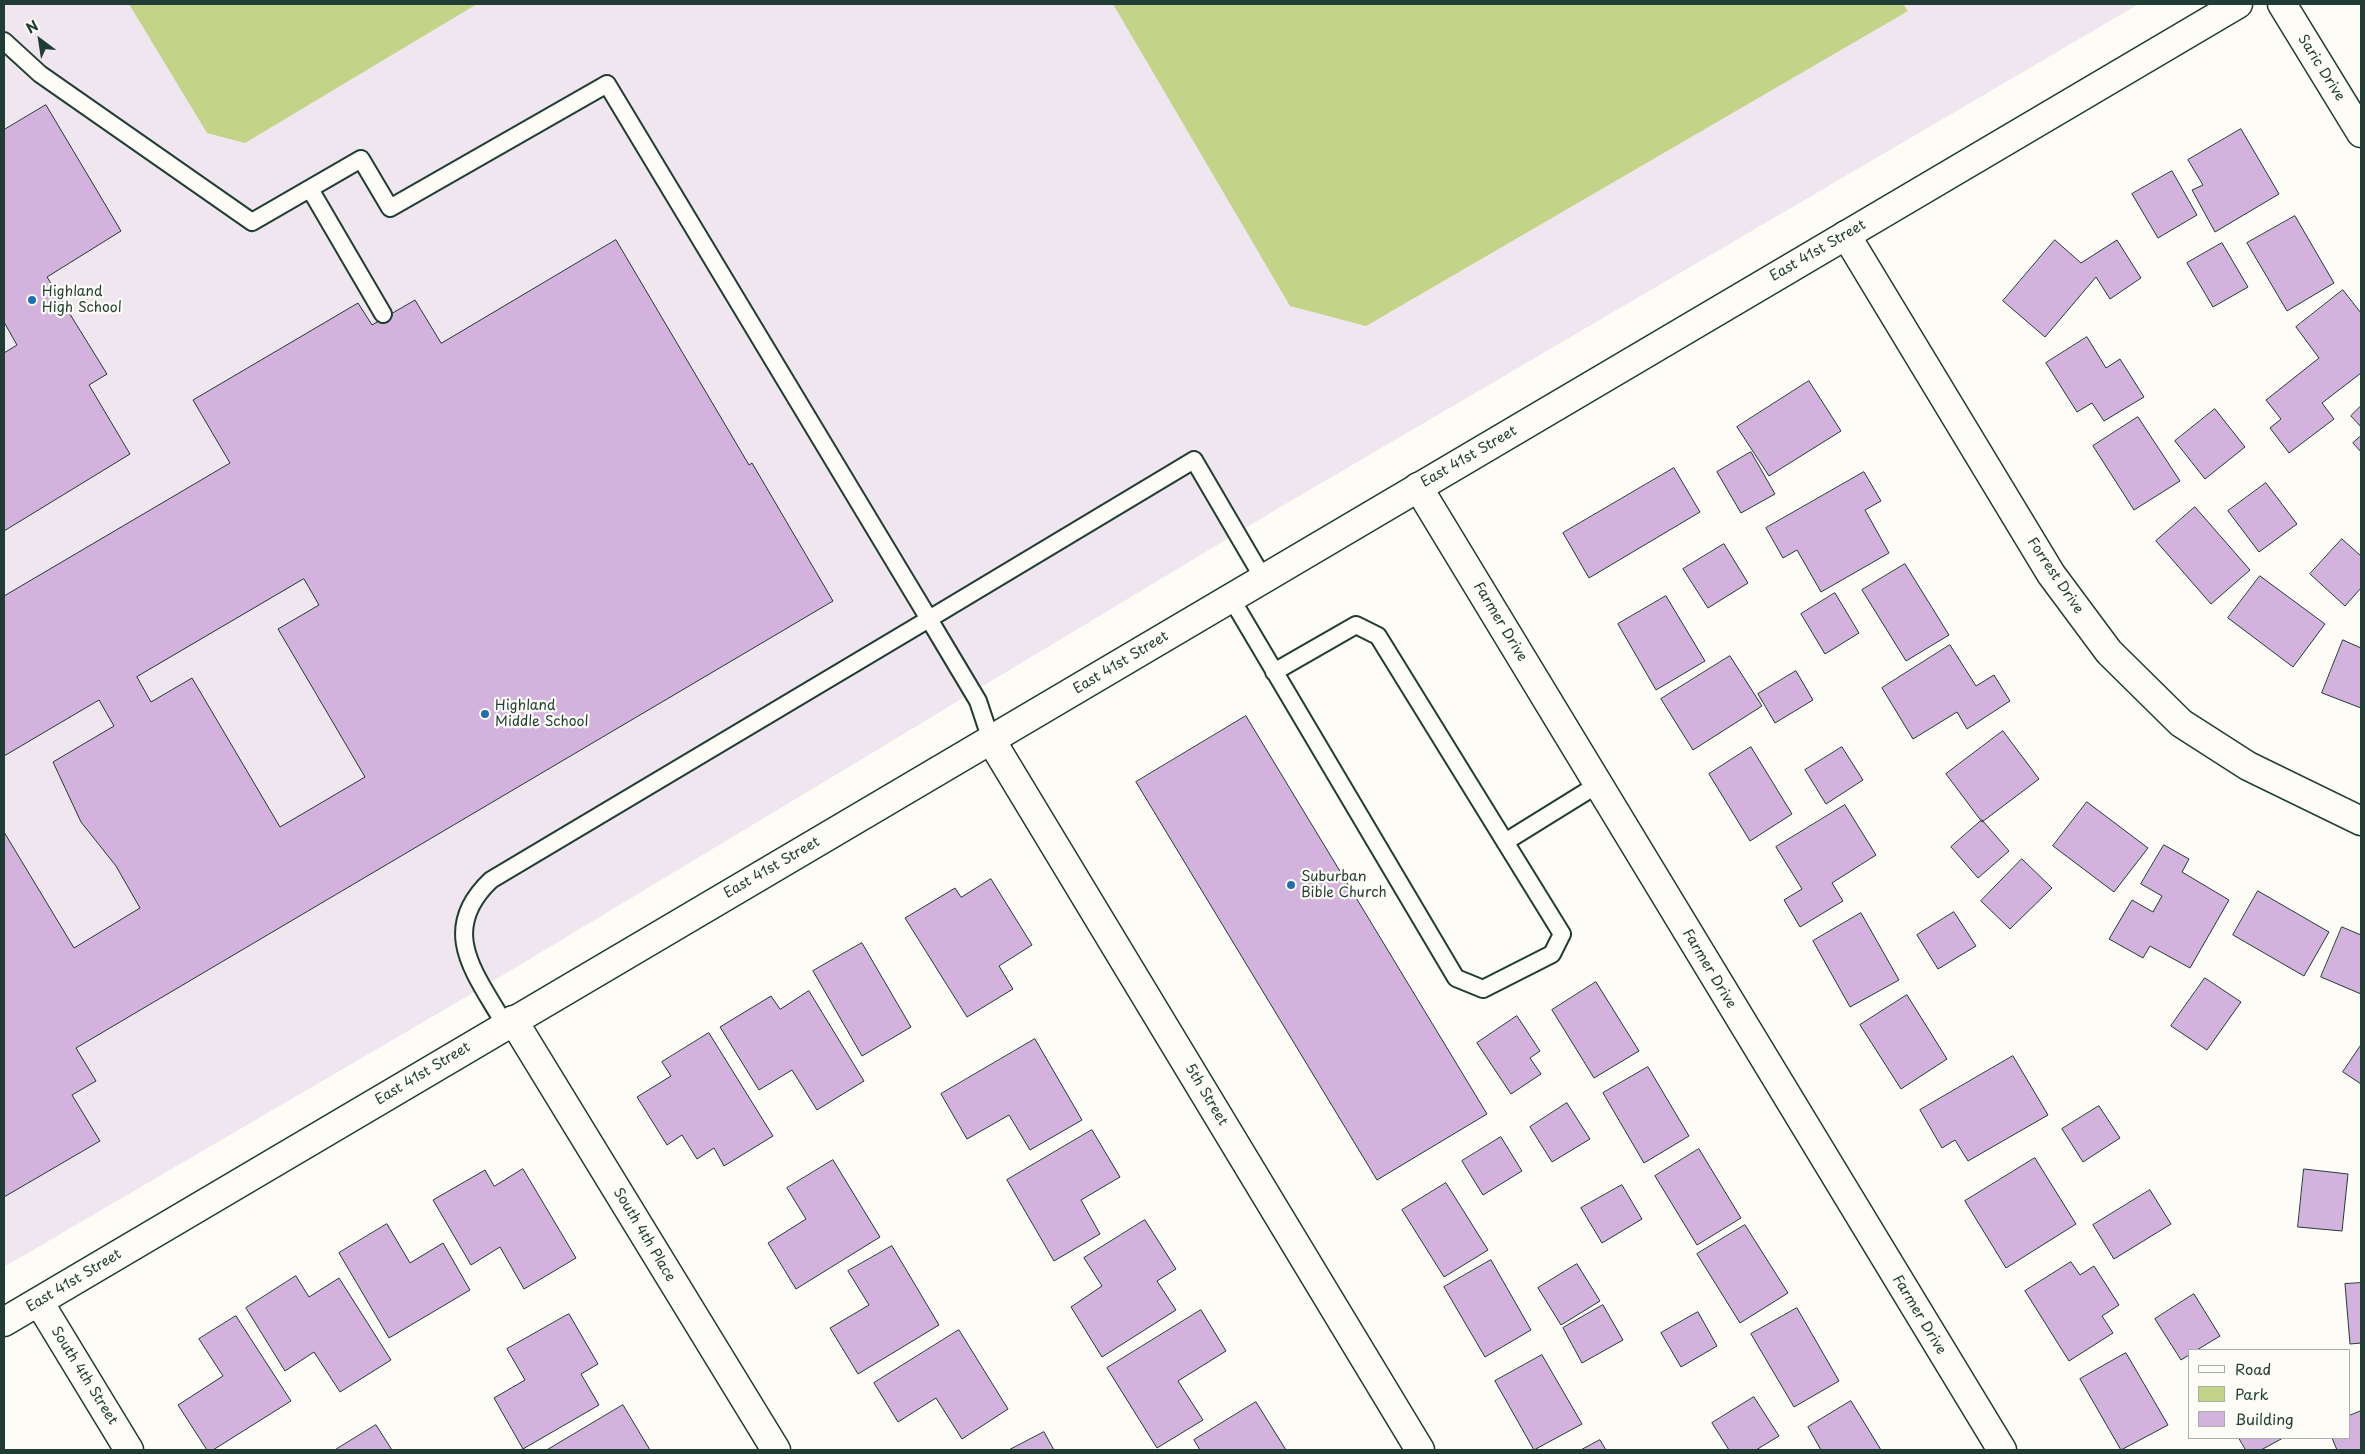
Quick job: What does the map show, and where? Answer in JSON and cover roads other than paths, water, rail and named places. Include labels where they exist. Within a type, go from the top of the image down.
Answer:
[{"type":"street","name":"East 41st Street","points":[[4,1322],[509,1022],[991,740],[2238,4]]},
{"type":"street","name":"Saric Drive","points":[[2282,4],[2361,133]]},
{"type":"street","name":"Forrest Drive","points":[[1846,235],[2051,574],[2109,652],[2181,723],[2248,766],[2361,821]]},
{"type":"street","name":"Farmer Drive","points":[[1418,487],[2002,1450]]},
{"type":"street","name":"5th Street","points":[[991,740],[1420,1450]]},
{"type":"street","name":"South 4th Place","points":[[509,1022],[776,1450]]},
{"type":"street","name":"South 4th Street","points":[[39,1302],[130,1450]]},
{"type":"lane","points":[[4,41],[40,74],[252,222],[361,159],[390,208],[607,84],[978,701],[991,740]]},
{"type":"lane","points":[[310,189],[383,314]]},
{"type":"lane","points":[[509,1022],[464,951],[463,929],[468,911],[478,892],[491,880],[1194,460],[1264,578]]},
{"type":"lane","points":[[1231,598],[1274,672],[1456,978],[1483,990],[1552,954],[1562,934],[1378,636],[1356,624],[1274,672]]},
{"type":"lane","points":[[1505,842],[1598,785]]},
{"type":"place","name":"Highland High School","points":[[32,300]]},
{"type":"place","name":"Highland Middle School","points":[[485,714]]},
{"type":"place","name":"Suburban Bible Church","points":[[1291,885]]}]
